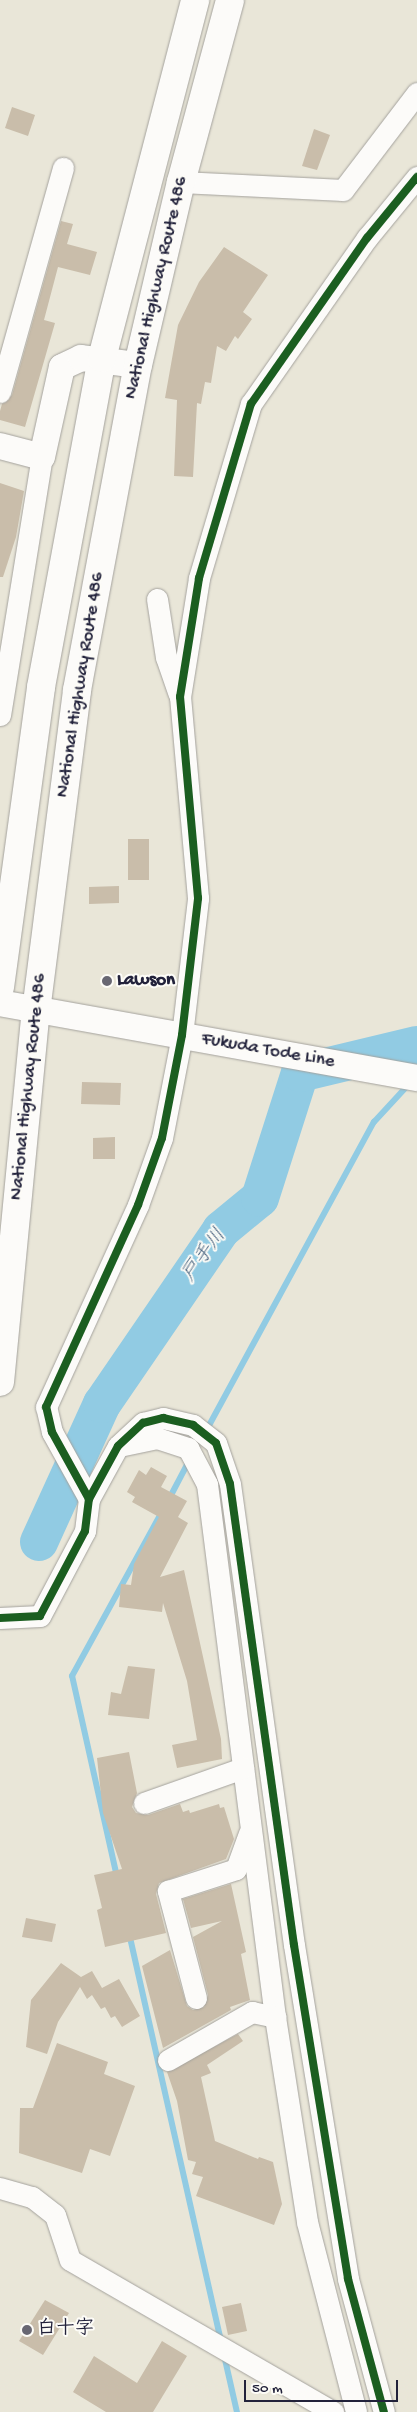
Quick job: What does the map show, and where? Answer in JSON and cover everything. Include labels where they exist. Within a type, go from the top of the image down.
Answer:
[{"type":"highway","name":"National Highway Route 486","points":[[0,987],[41,687],[102,358],[195,0]]},
{"type":"highway","name":"National Highway Route 486","points":[[0,1382],[36,1011],[77,690],[138,365],[181,182],[230,0]]},
{"type":"main road","points":[[0,446],[42,457],[62,367],[81,358],[102,358],[138,365]]},
{"type":"main road","name":"Fukuda Tode Line","points":[[0,1003],[36,1011],[218,1041],[417,1078]]},
{"type":"street","points":[[181,182],[343,190],[417,93]]},
{"type":"street","points":[[0,392],[63,168]]},
{"type":"street","points":[[180,697],[199,578],[251,404],[366,238],[417,177]]},
{"type":"street","points":[[0,715],[3,681],[42,457]]},
{"type":"street","points":[[89,1499],[52,1432],[46,1407],[138,1205],[162,1138],[182,1036],[198,898],[180,697],[166,657],[156,599]]},
{"type":"street","points":[[0,1618],[40,1616],[85,1531],[89,1499],[118,1446],[143,1423],[163,1418],[193,1425],[216,1443],[230,1484],[294,1945],[348,2279],[384,2412]]},
{"type":"street","points":[[118,1446],[157,1438],[188,1448],[207,1484],[275,2017],[307,2222],[356,2412]]},
{"type":"street","points":[[144,1803],[243,1768]]},
{"type":"street","points":[[196,1998],[168,1891],[236,1869],[251,1828]]},
{"type":"street","points":[[168,2060],[252,2012],[275,2017]]},
{"type":"street","points":[[0,2188],[32,2197],[56,2215],[70,2260],[334,2412]]},
{"type":"building","points":[[12,107],[35,115],[28,136],[5,128]]},
{"type":"building","points":[[314,129],[330,135],[317,170],[302,166]]},
{"type":"building","points":[[61,221],[73,224],[67,244],[97,252],[90,275],[58,267],[44,320],[55,323],[25,427],[0,420],[0,411],[2,404],[12,395]]},
{"type":"building","points":[[224,247],[268,275],[243,312],[252,319],[238,339],[235,336],[226,351],[217,346],[211,383],[205,382],[201,404],[197,403],[193,477],[174,476],[177,400],[165,398],[178,325],[199,282]]},
{"type":"building","points":[[0,483],[24,491],[16,537],[3,577],[0,577]]},
{"type":"building","points":[[128,839],[149,839],[149,880],[128,880]]},
{"type":"building","points":[[119,886],[119,903],[89,904],[89,887]]},
{"type":"building","points":[[82,1082],[121,1083],[120,1105],[81,1104]]},
{"type":"building","points":[[115,1137],[115,1159],[93,1159],[93,1138]]},
{"type":"building","points":[[151,1467],[167,1476],[161,1487],[187,1501],[178,1517],[188,1523],[160,1577],[184,1570],[221,1739],[222,1759],[177,1768],[172,1745],[197,1740],[187,1681],[163,1603],[162,1612],[119,1607],[121,1584],[131,1585],[134,1564],[159,1517],[132,1502],[135,1497],[127,1492],[139,1470],[146,1475]]},
{"type":"building","points":[[128,1666],[155,1669],[149,1719],[108,1715],[111,1692],[121,1694]]},
{"type":"building","points":[[129,1752],[137,1793],[132,1807],[136,1813],[148,1815],[180,1804],[183,1812],[189,1810],[190,1813],[219,1804],[220,1808],[224,1807],[234,1839],[226,1859],[159,1883],[156,1894],[166,1933],[105,1947],[97,1910],[102,1908],[94,1875],[122,1869],[103,1813],[97,1758]]},
{"type":"building","points":[[231,1884],[246,1952],[241,1954],[250,2000],[230,2007],[231,2010],[163,2048],[142,1966],[170,1950],[187,2006],[193,2010],[204,2007],[208,1995],[193,1937],[222,1921],[191,1928],[183,1899]]},
{"type":"building","points":[[26,1918],[56,1924],[52,1942],[22,1937]]},
{"type":"building","points":[[61,1963],[81,1977],[92,1971],[102,1988],[119,1979],[140,2016],[122,2027],[115,2016],[111,2018],[105,2007],[101,2009],[92,1995],[87,1999],[80,1987],[58,2022],[47,2054],[26,2047],[31,2000]]},
{"type":"building","points":[[238,2034],[243,2041],[207,2065],[211,2073],[201,2077],[215,2141],[258,2159],[259,2157],[273,2162],[282,2204],[274,2225],[196,2196],[203,2177],[192,2174],[196,2162],[188,2160],[177,2101],[167,2072]]},
{"type":"building","points":[[57,2043],[108,2062],[104,2074],[135,2086],[110,2156],[90,2149],[82,2173],[19,2153],[20,2108],[33,2108]]},
{"type":"building","points":[[45,2300],[69,2313],[43,2355],[19,2341]]},
{"type":"building","points":[[241,2303],[247,2331],[228,2335],[222,2307]]},
{"type":"building","points":[[162,2341],[187,2356],[153,2412],[106,2412],[73,2392],[94,2356],[137,2383]]},
{"type":"waterway","name":"戸手川","points":[[39,1542],[102,1404],[221,1230],[260,1198],[300,1073],[417,1045]]},
{"type":"waterway","points":[[206,1431],[374,1122],[410,1083]]},
{"type":"waterway","points":[[169,1499],[190,1459]]},
{"type":"waterway","points":[[117,1877],[72,1676],[163,1510]]},
{"type":"waterway","points":[[129,1933],[221,2342]]},
{"type":"waterway","points":[[224,2355],[237,2412]]},
{"type":"cycle path","points":[[0,1618],[40,1616],[85,1531],[89,1499],[52,1432],[46,1407],[138,1205],[162,1138],[182,1035],[198,898],[180,697],[199,578],[251,404],[367,238],[417,177]]},
{"type":"cycle path","points":[[89,1499],[118,1446],[143,1423],[163,1418],[193,1425],[216,1443],[230,1484],[294,1945],[348,2279],[384,2412]]},
{"type":"place","name":"Lawson","points":[[107,981]]},
{"type":"place","name":"白十字","points":[[27,2330]]}]
